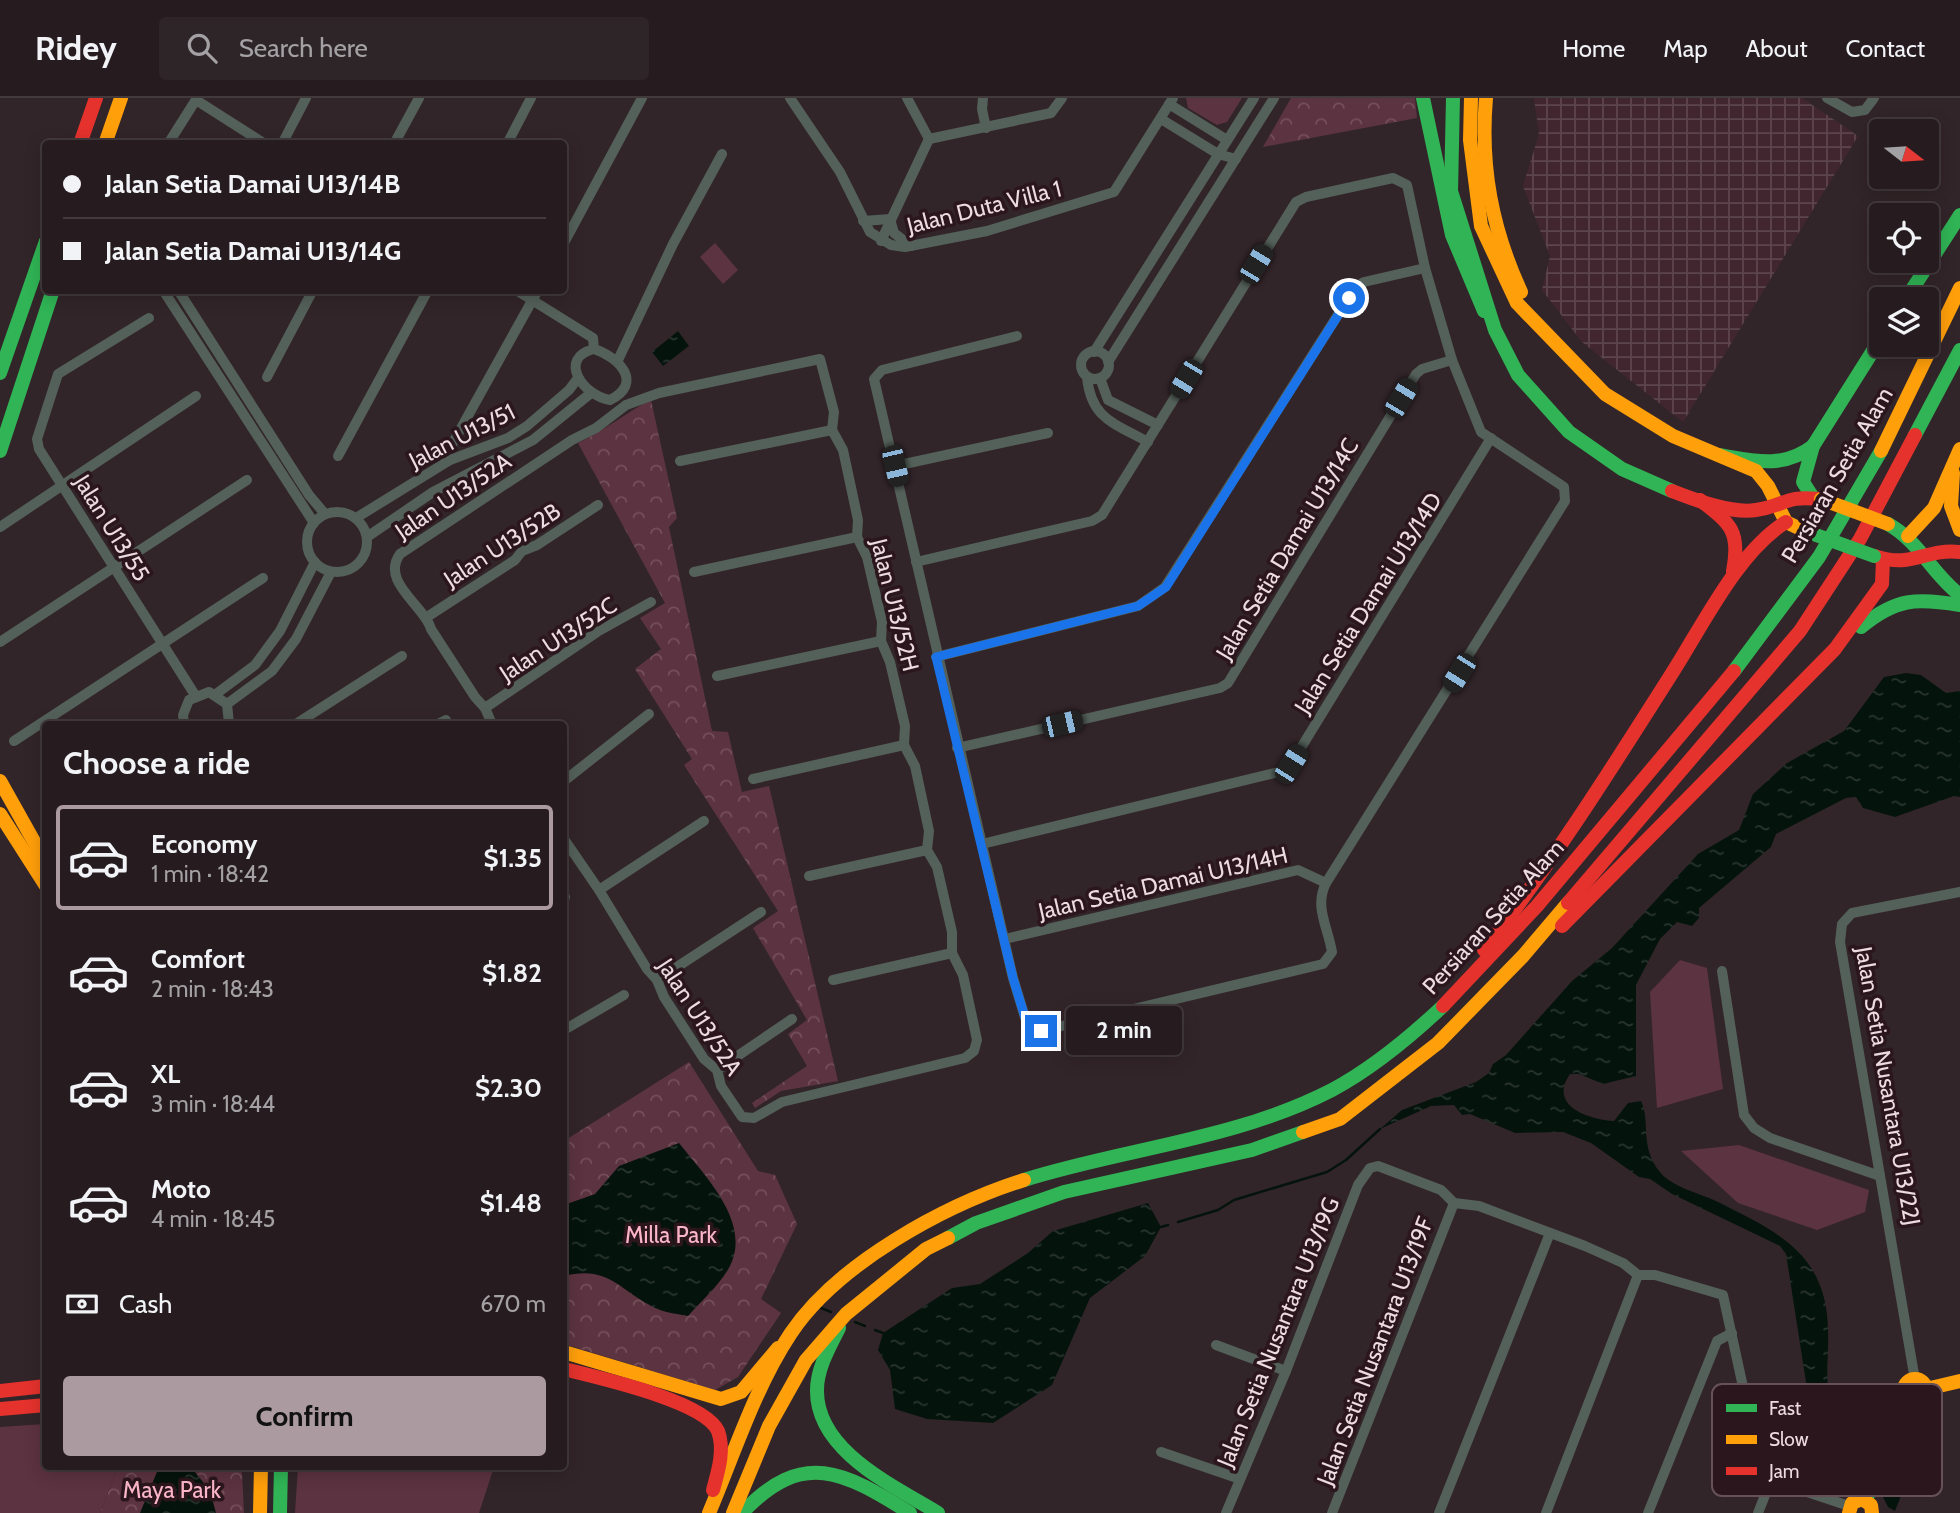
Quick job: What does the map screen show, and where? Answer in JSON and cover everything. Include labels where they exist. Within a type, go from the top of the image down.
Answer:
[{"type":"main road","points":[[81,140],[96,98]]},
{"type":"main road","points":[[106,140],[121,98]]},
{"type":"main road","points":[[1423,98],[1430,153],[1472,291],[1518,375],[1569,432],[1622,469],[1700,500],[1743,512],[1760,510],[1796,496],[1816,498],[1888,524],[1908,537],[1941,582],[1960,595]]},
{"type":"main road","points":[[1453,98],[1451,191],[1495,330]]},
{"type":"main road","points":[[1471,98],[1470,141],[1481,226],[1497,266],[1517,303],[1605,394],[1641,418],[1756,471],[1768,486],[1786,522],[1805,531],[1878,558],[1906,564],[1943,550],[1960,552]]},
{"type":"main road","points":[[1486,98],[1484,164],[1490,203],[1514,277],[1537,325]]},
{"type":"main road","points":[[1914,287],[1960,215]]},
{"type":"main road","points":[[0,373],[42,252]]},
{"type":"main road","name":"Persiaran Setia Alam","points":[[708,1513],[785,1342],[829,1292],[872,1254],[918,1224],[978,1194],[1041,1172],[1239,1129],[1293,1108],[1361,1072],[1422,1026],[1468,984],[1763,635],[1820,556],[1878,460],[1960,288]]},
{"type":"main road","points":[[0,451],[52,294]]},
{"type":"main road","name":"Persiaran Setia Alam","points":[[733,1513],[782,1399],[806,1360],[846,1314],[926,1249],[976,1223],[1064,1192],[1151,1175],[1252,1150],[1340,1119],[1438,1043],[1523,956],[1800,631],[1860,539],[1960,350]]},
{"type":"main road","points":[[1719,455],[1780,464],[1803,455],[1813,446],[1869,357]]},
{"type":"main road","points":[[1813,446],[1803,482],[1816,498]]},
{"type":"main road","points":[[1908,537],[1921,528],[1930,515],[1960,451]]},
{"type":"main road","points":[[1960,451],[1952,478],[1951,506],[1960,530]]},
{"type":"main road","points":[[1700,500],[1736,533],[1739,546],[1731,582]]},
{"type":"main road","points":[[1422,1026],[1528,894],[1765,534],[1786,522]]},
{"type":"main road","points":[[1835,649],[1882,583],[1878,558]]},
{"type":"main road","points":[[1523,956],[1566,923],[1835,649],[1877,612],[1895,602],[1917,598],[1960,605]]},
{"type":"main road","points":[[0,781],[42,856]]},
{"type":"main road","points":[[0,814],[42,880]]},
{"type":"main road","points":[[846,1314],[820,1374],[817,1393],[826,1423],[850,1456],[938,1513]]},
{"type":"main road","points":[[567,1353],[721,1399],[741,1392],[785,1342]]},
{"type":"main road","points":[[567,1370],[695,1409],[715,1426],[721,1446],[708,1513]]},
{"type":"main road","points":[[1920,1384],[1960,1381]]},
{"type":"main road","points":[[0,1391],[42,1386]]},
{"type":"main road","points":[[0,1409],[42,1405]]},
{"type":"main road","points":[[254,1470],[261,1494]]},
{"type":"main road","points":[[260,1513],[261,1470]]},
{"type":"main road","points":[[280,1513],[281,1470]]},
{"type":"main road","points":[[281,1494],[286,1470]]},
{"type":"main road","points":[[742,1513],[772,1484],[800,1471],[834,1472],[873,1489],[910,1513]]},
{"type":"main road","points":[[1849,1510],[1858,1499],[1869,1507]]},
{"type":"street","points":[[284,140],[306,98]]},
{"type":"street","points":[[396,140],[419,98]]},
{"type":"street","points":[[509,140],[531,98]]},
{"type":"street","points":[[567,237],[642,98]]},
{"type":"street","name":"Jalan Duta Villa 1","points":[[790,98],[839,172],[870,232],[881,241],[899,247],[987,231],[1114,192],[1171,101]]},
{"type":"street","points":[[907,98],[929,139]]},
{"type":"street","points":[[984,98],[982,109],[986,128]]},
{"type":"street","points":[[929,139],[1051,113],[1062,98]]},
{"type":"street","points":[[1094,352],[1254,98]]},
{"type":"street","points":[[1087,377],[1100,378],[1107,372],[1108,362],[1274,98]]},
{"type":"street","points":[[1827,98],[1847,110],[1865,110],[1874,98]]},
{"type":"street","points":[[171,140],[197,99],[259,140]]},
{"type":"street","points":[[1171,101],[1227,140]]},
{"type":"street","points":[[1161,119],[1218,154],[1236,159]]},
{"type":"street","points":[[881,241],[929,139]]},
{"type":"street","points":[[618,360],[673,244],[722,154]]},
{"type":"street","points":[[916,562],[1092,521],[1102,515],[1296,202],[1306,197],[1393,178],[1407,185],[1425,268],[1452,360],[1481,432],[1564,487],[1566,494],[1562,509],[1326,883],[1320,896],[1320,907],[1332,952],[1323,964],[1041,1031],[1027,1024],[957,748],[936,657],[895,466],[874,384],[876,374],[882,370],[1017,337]]},
{"type":"street","points":[[863,221],[890,219]]},
{"type":"street","points":[[890,219],[894,233],[912,246]]},
{"type":"street","points":[[936,657],[1138,606],[1154,597],[1166,587],[1355,288],[1364,282],[1425,268]]},
{"type":"street","points":[[166,294],[314,523]]},
{"type":"street","points":[[181,294],[309,495],[325,514]]},
{"type":"street","points":[[267,377],[311,294]]},
{"type":"street","points":[[338,456],[426,294]]},
{"type":"street","points":[[450,448],[535,295],[593,338],[594,349]]},
{"type":"street","points":[[1118,314],[1119,321],[1132,324]]},
{"type":"street","name":"Jalan U13/55","points":[[149,318],[58,374],[37,439],[39,449],[195,695]]},
{"type":"street","points":[[621,395],[610,400],[591,393],[578,378],[576,368],[584,351],[594,349],[618,360],[626,378],[621,395],[626,405]]},
{"type":"street","points":[[1108,362],[1101,353],[1094,352],[1086,355],[1081,362],[1093,407],[1107,419],[1148,442]]},
{"type":"street","name":"Jalan U13/52H","points":[[626,405],[659,393],[820,359],[834,412],[832,430],[843,450],[858,520],[857,537],[867,556],[882,622],[881,642],[890,662],[905,726],[904,745],[918,779],[929,831],[927,850],[937,867],[952,932],[952,953],[963,975],[977,1040],[974,1051]]},
{"type":"street","name":"Jalan Setia Damai U13/14C","points":[[957,748],[1220,688],[1228,683],[1416,374],[1422,369],[1452,360]]},
{"type":"street","name":"Jalan U13/51","points":[[356,518],[450,460],[508,438],[527,426],[569,390],[578,378]]},
{"type":"street","points":[[1100,378],[1108,400],[1158,425]]},
{"type":"street","name":"Jalan U13/51","points":[[367,537],[433,492],[533,440],[561,421],[591,393]]},
{"type":"street","points":[[0,527],[196,396]]},
{"type":"street","name":"Jalan U13/52A","points":[[491,721],[485,708],[431,629],[427,617],[416,608],[396,578],[394,567],[400,554],[572,440],[596,428],[626,405]]},
{"type":"street","points":[[680,461],[832,430]]},
{"type":"street","points":[[895,466],[1048,433]]},
{"type":"street","name":"Jalan Setia Damai U13/14D","points":[[982,844],[1283,771],[1291,764],[1374,632],[1491,438]]},
{"type":"street","points":[[0,642],[247,480]]},
{"type":"street","name":"Jalan U13/52B","points":[[427,617],[514,560],[522,551],[537,545],[598,505]]},
{"type":"street","points":[[346,513],[356,518],[367,537],[361,561],[347,570],[331,572],[314,562],[307,542],[314,523],[325,514],[346,513]]},
{"type":"street","points":[[694,572],[857,537]]},
{"type":"street","points":[[184,721],[184,707],[195,695],[216,694],[255,664],[280,631],[314,562]]},
{"type":"street","points":[[228,704],[272,671],[296,639],[331,572]]},
{"type":"street","points":[[44,721],[263,578]]},
{"type":"street","name":"Jalan U13/52C","points":[[485,708],[597,632],[651,602]]},
{"type":"street","points":[[717,677],[881,642]]},
{"type":"street","points":[[301,721],[402,656]]},
{"type":"street","points":[[216,694],[228,704],[229,721]]},
{"type":"street","points":[[567,779],[649,713]]},
{"type":"street","points":[[14,741],[42,722]]},
{"type":"street","points":[[753,779],[904,745]]},
{"type":"street","points":[[599,890],[704,821]]},
{"type":"street","name":"Jalan U13/52A","points":[[567,843],[599,890],[626,938],[657,980],[664,997],[704,1059],[717,1070],[721,1086],[737,1112],[748,1118],[782,1102],[965,1058],[974,1051]]},
{"type":"street","points":[[809,876],[927,850]]},
{"type":"street","name":"Jalan Setia Damai U13/14H","points":[[1005,939],[1298,870],[1326,883]]},
{"type":"street","name":"Jalan Setia Nusantara U13/22J","points":[[1920,1384],[1880,1176],[1840,942],[1842,924],[1852,913],[1960,892]]},
{"type":"street","points":[[657,980],[761,912]]},
{"type":"street","points":[[833,980],[952,953]]},
{"type":"street","points":[[1722,971],[1744,1115],[1754,1128],[1770,1138],[1880,1176]]},
{"type":"street","points":[[567,1028],[624,995]]},
{"type":"street","points":[[717,1070],[792,1018]]},
{"type":"street","name":"Jalan Setia Nusantara U13/19G","points":[[1226,1513],[1286,1371],[1358,1185],[1370,1168],[1385,1167],[1441,1190],[1454,1203]]},
{"type":"street","points":[[1454,1203],[1479,1206],[1550,1233],[1623,1263],[1639,1275],[1655,1275],[1723,1296],[1743,1384]]},
{"type":"street","name":"Jalan Setia Nusantara U13/19F","points":[[1332,1513],[1454,1203]]},
{"type":"street","points":[[1439,1513],[1550,1233]]},
{"type":"street","points":[[1546,1513],[1639,1275]]},
{"type":"street","points":[[1648,1513],[1717,1341],[1732,1333]]},
{"type":"street","points":[[1216,1345],[1286,1371]]},
{"type":"street","points":[[1161,1452],[1240,1479]]},
{"type":"street","points":[[1758,1513],[1765,1496]]},
{"type":"street","points":[[1813,1496],[1849,1510]]},
{"type":"shaded area","points":[[1534,98],[1802,98],[1858,136],[1683,422],[1582,342],[1542,290],[1550,256],[1523,186],[1539,134]]},
{"type":"green space","points":[[1186,98],[1242,98],[1227,122],[1217,125],[1188,108]]},
{"type":"green space","points":[[1291,98],[1415,98],[1417,118],[1263,147]]},
{"type":"green space","points":[[715,243],[738,270],[723,284],[700,257]]},
{"type":"green space","points":[[651,400],[677,518],[669,527],[712,731],[728,732],[742,792],[769,786],[838,1081],[781,1091],[755,1108],[752,1103],[807,1066],[788,1034],[807,1020],[753,928],[778,911],[684,765],[692,759],[635,669],[661,649],[640,618],[665,603],[578,443]]},
{"type":"green space","points":[[1680,960],[1707,968],[1723,1089],[1657,1108],[1650,992]]},
{"type":"green space","name":"Milla Park","points":[[689,1062],[758,1171],[775,1175],[797,1224],[761,1299],[781,1313],[738,1377],[715,1390],[567,1345],[567,1139]]},
{"type":"green space","points":[[1739,1145],[1869,1190],[1865,1212],[1817,1230],[1738,1203],[1681,1151]]},
{"type":"green space","points":[[42,1424],[42,1470],[117,1470],[100,1513],[0,1513],[0,1427]]},
{"type":"green space","name":"Maya Park","points":[[117,1470],[240,1470],[242,1473],[244,1513],[100,1513]]},
{"type":"green space","points":[[298,1470],[493,1470],[479,1513],[295,1513]]},
{"type":"water","points":[[678,331],[689,346],[663,366],[652,352]]},
{"type":"water","points":[[1906,673],[1921,675],[1946,693],[1960,691],[1960,797],[1954,796],[1895,817],[1863,808],[1856,797],[1846,798],[1776,834],[1771,847],[1699,908],[1699,918],[1692,926],[1677,922],[1660,939],[1636,985],[1636,1076],[1603,1084],[1579,1074],[1570,1074],[1565,1085],[1564,1095],[1574,1109],[1604,1120],[1614,1121],[1628,1103],[1641,1101],[1647,1144],[1654,1162],[1665,1177],[1759,1223],[1794,1248],[1808,1263],[1819,1282],[1825,1304],[1828,1330],[1828,1384],[1806,1384],[1786,1254],[1780,1246],[1672,1194],[1650,1179],[1639,1177],[1591,1143],[1563,1132],[1515,1133],[1470,1114],[1462,1115],[1454,1105],[1431,1106],[1380,1129],[1402,1110],[1476,1082],[1489,1073],[1493,1064],[1506,1055],[1572,981],[1612,948],[1698,854],[1739,830],[1753,794],[1787,763],[1844,731],[1884,677]]},
{"type":"water","points":[[679,1143],[712,1184],[730,1216],[735,1233],[735,1249],[730,1266],[716,1286],[688,1316],[660,1310],[605,1277],[580,1273],[567,1275],[567,1204],[595,1194],[619,1166]]},
{"type":"water","points":[[1148,1203],[1161,1227],[1145,1256],[1090,1298],[1052,1385],[993,1423],[927,1419],[895,1409],[890,1370],[878,1350],[883,1333],[952,1288],[980,1284],[1028,1253],[1053,1231]]},
{"type":"water","points":[[158,1470],[193,1470],[210,1491],[216,1513],[140,1513]]},
{"type":"water","points":[[1901,1496],[1895,1511],[1888,1507],[1883,1497]]},
{"type":"waterway","points":[[1178,1222],[1218,1210],[1234,1200],[1327,1172],[1346,1160],[1380,1129]]},
{"type":"waterway","points":[[1161,1227],[1168,1225]]},
{"type":"waterway","points":[[821,1308],[831,1312]]},
{"type":"waterway","points":[[855,1322],[865,1326]]},
{"type":"waterway","points":[[875,1330],[883,1333]]},
{"type":"traffic: fast","points":[[1423,98],[1452,235],[1484,311]]},
{"type":"traffic: fast","points":[[1453,98],[1451,191],[1495,330],[1518,375],[1569,432],[1622,469],[1672,491]]},
{"type":"traffic: fast","points":[[1914,287],[1960,215]]},
{"type":"traffic: fast","points":[[0,373],[42,252]]},
{"type":"traffic: fast","points":[[0,451],[52,294]]},
{"type":"traffic: fast","points":[[1915,435],[1960,350]]},
{"type":"traffic: fast","points":[[1812,496],[1803,482],[1813,446],[1869,357]]},
{"type":"traffic: fast","points":[[1719,455],[1756,461],[1779,461],[1813,446]]},
{"type":"traffic: fast","points":[[1734,671],[1819,557],[1881,451]]},
{"type":"traffic: fast","points":[[1888,524],[1908,539],[1960,595]]},
{"type":"traffic: fast","points":[[1805,531],[1874,556]]},
{"type":"traffic: fast","points":[[1861,627],[1885,610],[1907,602],[1931,601],[1960,605]]},
{"type":"traffic: fast","points":[[1024,1180],[1219,1132],[1295,1107],[1362,1072],[1404,1041],[1443,1006]]},
{"type":"traffic: fast","points":[[948,1238],[976,1223],[1064,1192],[1252,1150],[1303,1132]]},
{"type":"traffic: fast","points":[[839,1328],[819,1374],[817,1390],[820,1412],[829,1431],[843,1449],[861,1464],[938,1513]]},
{"type":"traffic: fast","points":[[280,1513],[281,1470]]},
{"type":"traffic: fast","points":[[742,1513],[764,1493],[785,1480],[805,1474],[824,1473],[864,1487],[910,1513]]},
{"type":"traffic: fast","points":[[1866,1500],[1868,1496]]},
{"type":"traffic: slow","points":[[106,140],[121,98]]},
{"type":"traffic: slow","points":[[1471,98],[1470,140],[1481,226],[1517,303],[1605,394],[1673,436],[1756,471],[1768,486],[1786,522],[1805,531]]},
{"type":"traffic: slow","points":[[1486,98],[1485,149],[1490,197],[1502,245],[1521,292]]},
{"type":"traffic: slow","points":[[1881,451],[1960,288]]},
{"type":"traffic: slow","points":[[1908,536],[1934,508],[1960,449]]},
{"type":"traffic: slow","points":[[1953,473],[1951,506],[1960,530]]},
{"type":"traffic: slow","points":[[1821,499],[1888,524]]},
{"type":"traffic: slow","points":[[0,781],[42,856]]},
{"type":"traffic: slow","points":[[0,814],[42,880]]},
{"type":"traffic: slow","points":[[1303,1132],[1340,1119],[1438,1043],[1523,956],[1568,903]]},
{"type":"traffic: slow","points":[[709,1513],[767,1376],[791,1333],[811,1307],[836,1283],[895,1240],[961,1205],[1024,1180]]},
{"type":"traffic: slow","points":[[733,1513],[769,1426],[806,1360],[846,1314],[926,1249],[948,1238]]},
{"type":"traffic: slow","points":[[567,1353],[721,1399],[741,1392],[778,1348]]},
{"type":"traffic: slow","points":[[1906,1384],[1915,1379],[1924,1384]]},
{"type":"traffic: slow","points":[[1942,1385],[1960,1381]]},
{"type":"traffic: slow","points":[[260,1513],[261,1470]]},
{"type":"traffic: slow","points":[[1849,1513],[1852,1503],[1862,1499],[1871,1505],[1872,1513]]},
{"type":"traffic: jam","points":[[81,140],[96,98]]},
{"type":"traffic: jam","points":[[1568,903],[1800,631],[1860,539],[1915,435]]},
{"type":"traffic: jam","points":[[1672,491],[1714,505],[1746,511],[1799,498],[1819,499]]},
{"type":"traffic: jam","points":[[1700,500],[1731,529],[1735,546],[1733,571]]},
{"type":"traffic: jam","points":[[1484,950],[1580,816],[1721,593],[1752,552],[1768,535],[1786,522]]},
{"type":"traffic: jam","points":[[1875,556],[1899,560],[1960,552]]},
{"type":"traffic: jam","points":[[1562,926],[1835,649],[1882,584],[1883,560]]},
{"type":"traffic: jam","points":[[1443,1006],[1537,906],[1734,671]]},
{"type":"traffic: jam","points":[[567,1370],[672,1400],[709,1420],[718,1431],[721,1446],[713,1490]]},
{"type":"traffic: jam","points":[[0,1391],[42,1386]]},
{"type":"traffic: jam","points":[[0,1409],[42,1405]]},
{"type":"route","points":[[1041,1031],[1027,1024],[1013,978],[936,657],[1138,606],[1166,587],[1349,298]]}]
